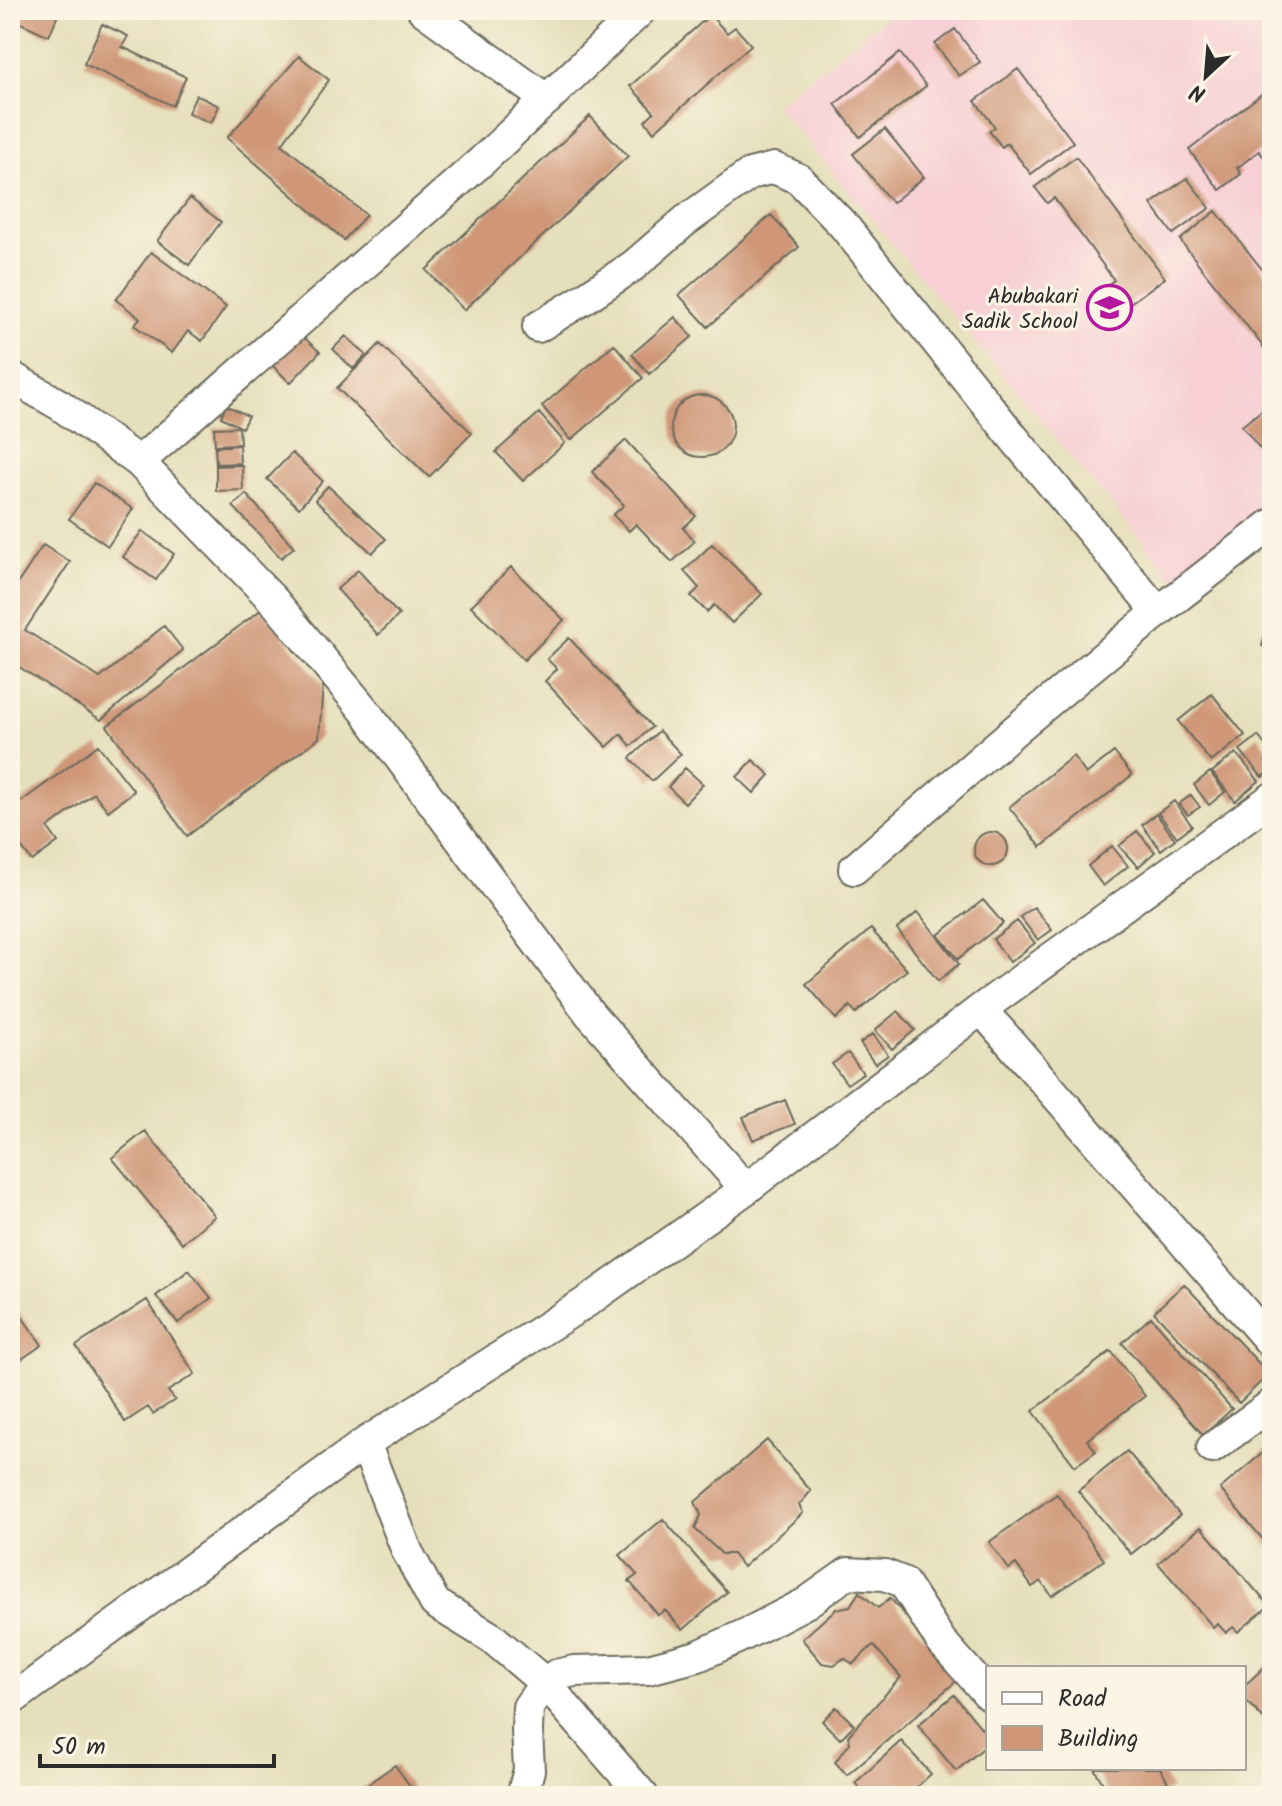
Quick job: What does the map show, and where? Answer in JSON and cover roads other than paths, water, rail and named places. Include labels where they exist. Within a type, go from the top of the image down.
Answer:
[{"type":"street","points":[[423,10],[547,100]]},
{"type":"street","points":[[139,462],[483,160],[641,10]]},
{"type":"street","points":[[538,327],[633,266],[685,221],[750,174],[774,168],[799,179],[844,226],[1158,612]]},
{"type":"street","points":[[10,376],[60,405],[139,462],[274,601],[365,711],[590,1014],[746,1189]]},
{"type":"street","points":[[854,869],[1021,725],[1158,612],[1272,524]]},
{"type":"street","points":[[10,1701],[365,1443],[591,1299],[746,1189],[981,1009],[1272,798]]},
{"type":"street","points":[[981,1009],[1272,1344]]},
{"type":"street","points":[[1212,1448],[1272,1404]]},
{"type":"street","points":[[365,1443],[407,1551],[435,1603],[492,1638],[545,1683],[643,1796]]},
{"type":"street","points":[[522,1796],[529,1770],[528,1707],[545,1683],[556,1675],[574,1671],[648,1669],[698,1656],[806,1603],[848,1573],[885,1575],[903,1582],[941,1641],[986,1692]]},
{"type":"place","name":"Abubakari Sadik School","points":[[1109,308]]}]
